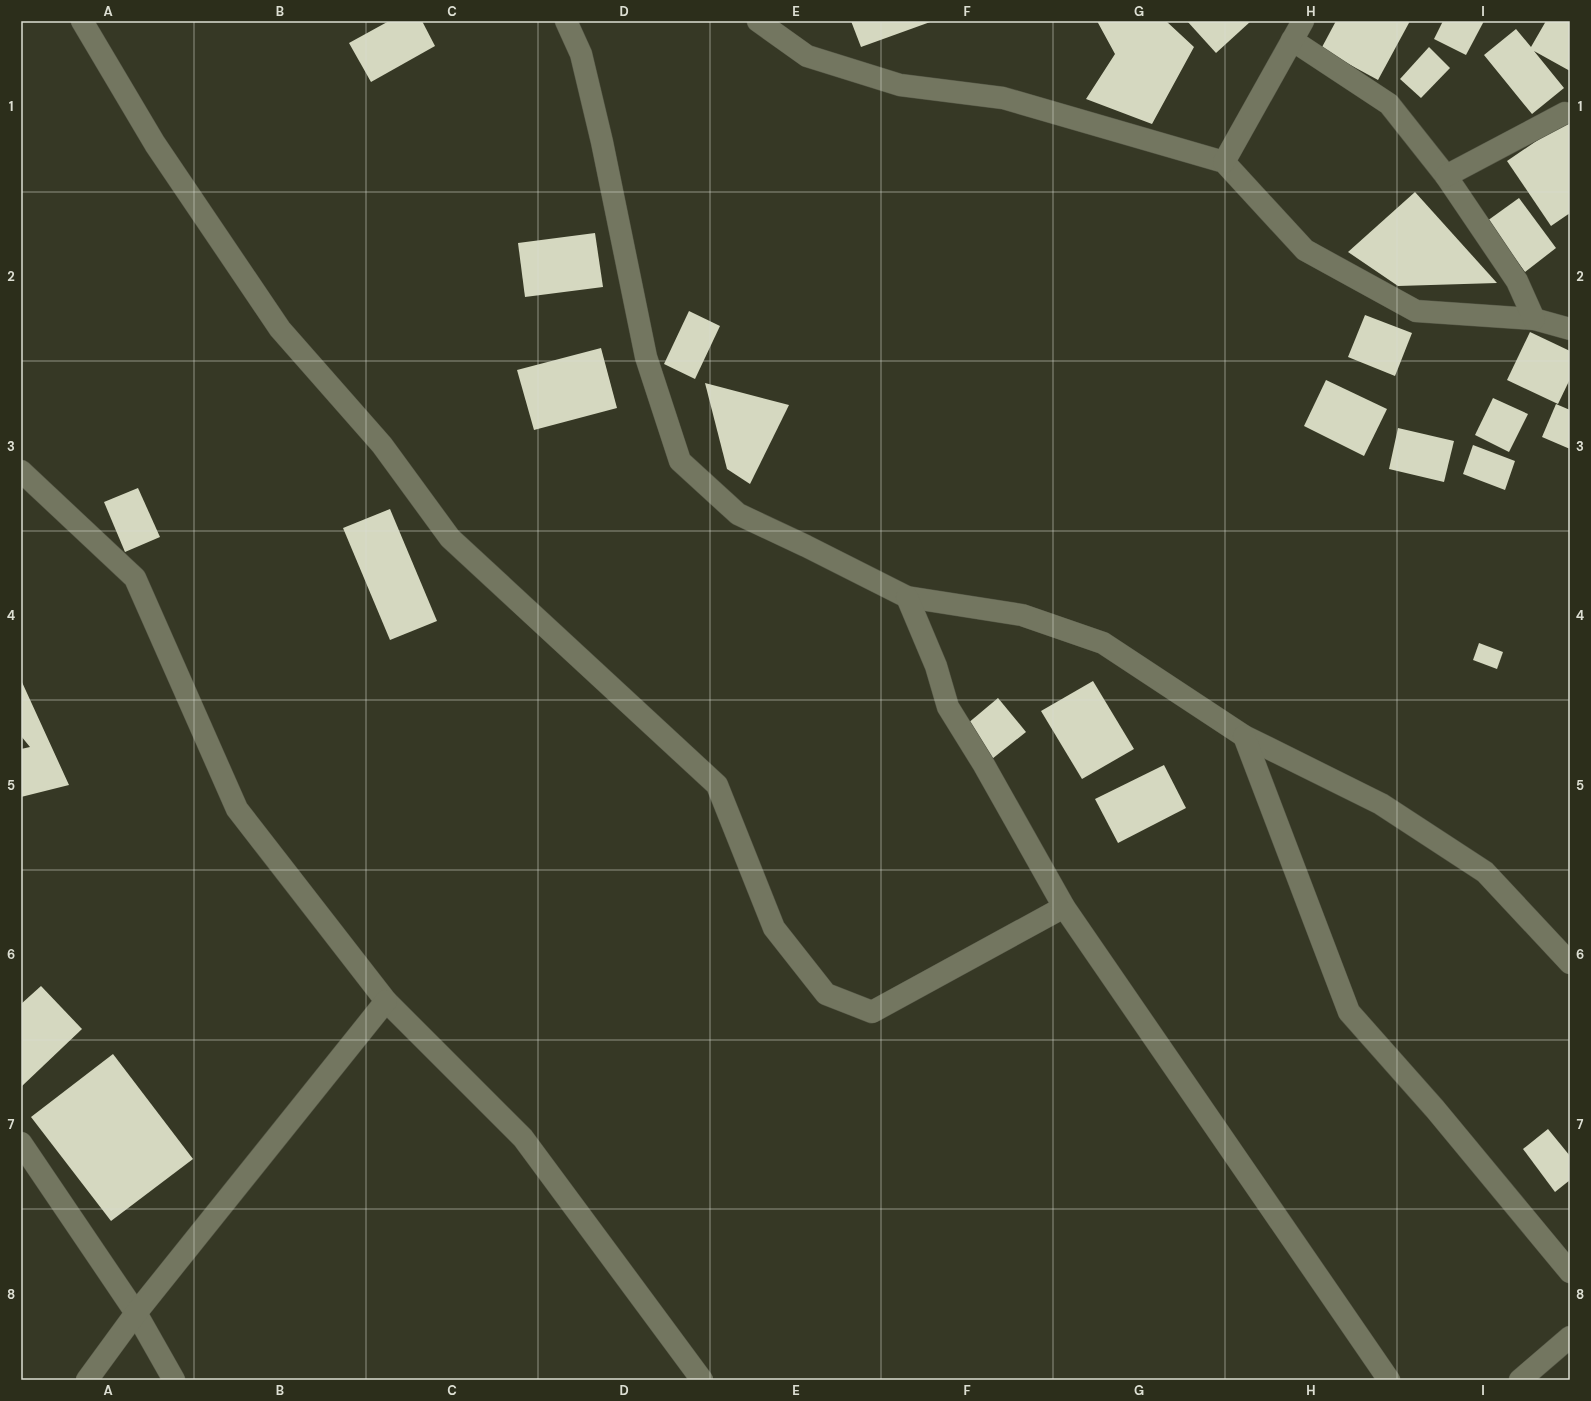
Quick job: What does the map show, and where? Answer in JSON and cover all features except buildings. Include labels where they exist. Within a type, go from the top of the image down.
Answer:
[{"type":"street","points":[[82,21],[155,144],[280,329],[382,444],[450,538],[717,786],[774,928],[826,994],[872,1012],[1064,907]]},
{"type":"street","points":[[566,21],[581,54],[602,142],[646,357],[680,462],[738,514],[806,546],[907,597],[1022,615],[1104,643],[1244,736],[1381,804],[1485,872],[1570,963]]},
{"type":"street","points":[[758,21],[807,56],[900,85],[1003,98],[1224,162],[1305,250],[1416,311],[1534,320],[1570,329]]},
{"type":"street","points":[[1224,162],[1303,21]]},
{"type":"street","points":[[1292,40],[1389,104],[1446,176],[1516,281],[1534,320]]},
{"type":"street","points":[[1446,176],[1565,113]]},
{"type":"street","points":[[21,471],[136,578],[237,809],[386,1001],[523,1138],[702,1380]]},
{"type":"street","points":[[907,597],[936,666],[948,707],[984,765],[1064,907],[1389,1380]]},
{"type":"street","points":[[1244,736],[1349,1012],[1435,1109],[1570,1272]]},
{"type":"street","points":[[87,1380],[136,1313],[386,1001]]},
{"type":"street","points":[[21,1143],[136,1313],[174,1380]]},
{"type":"street","points":[[1520,1380],[1570,1337]]}]
